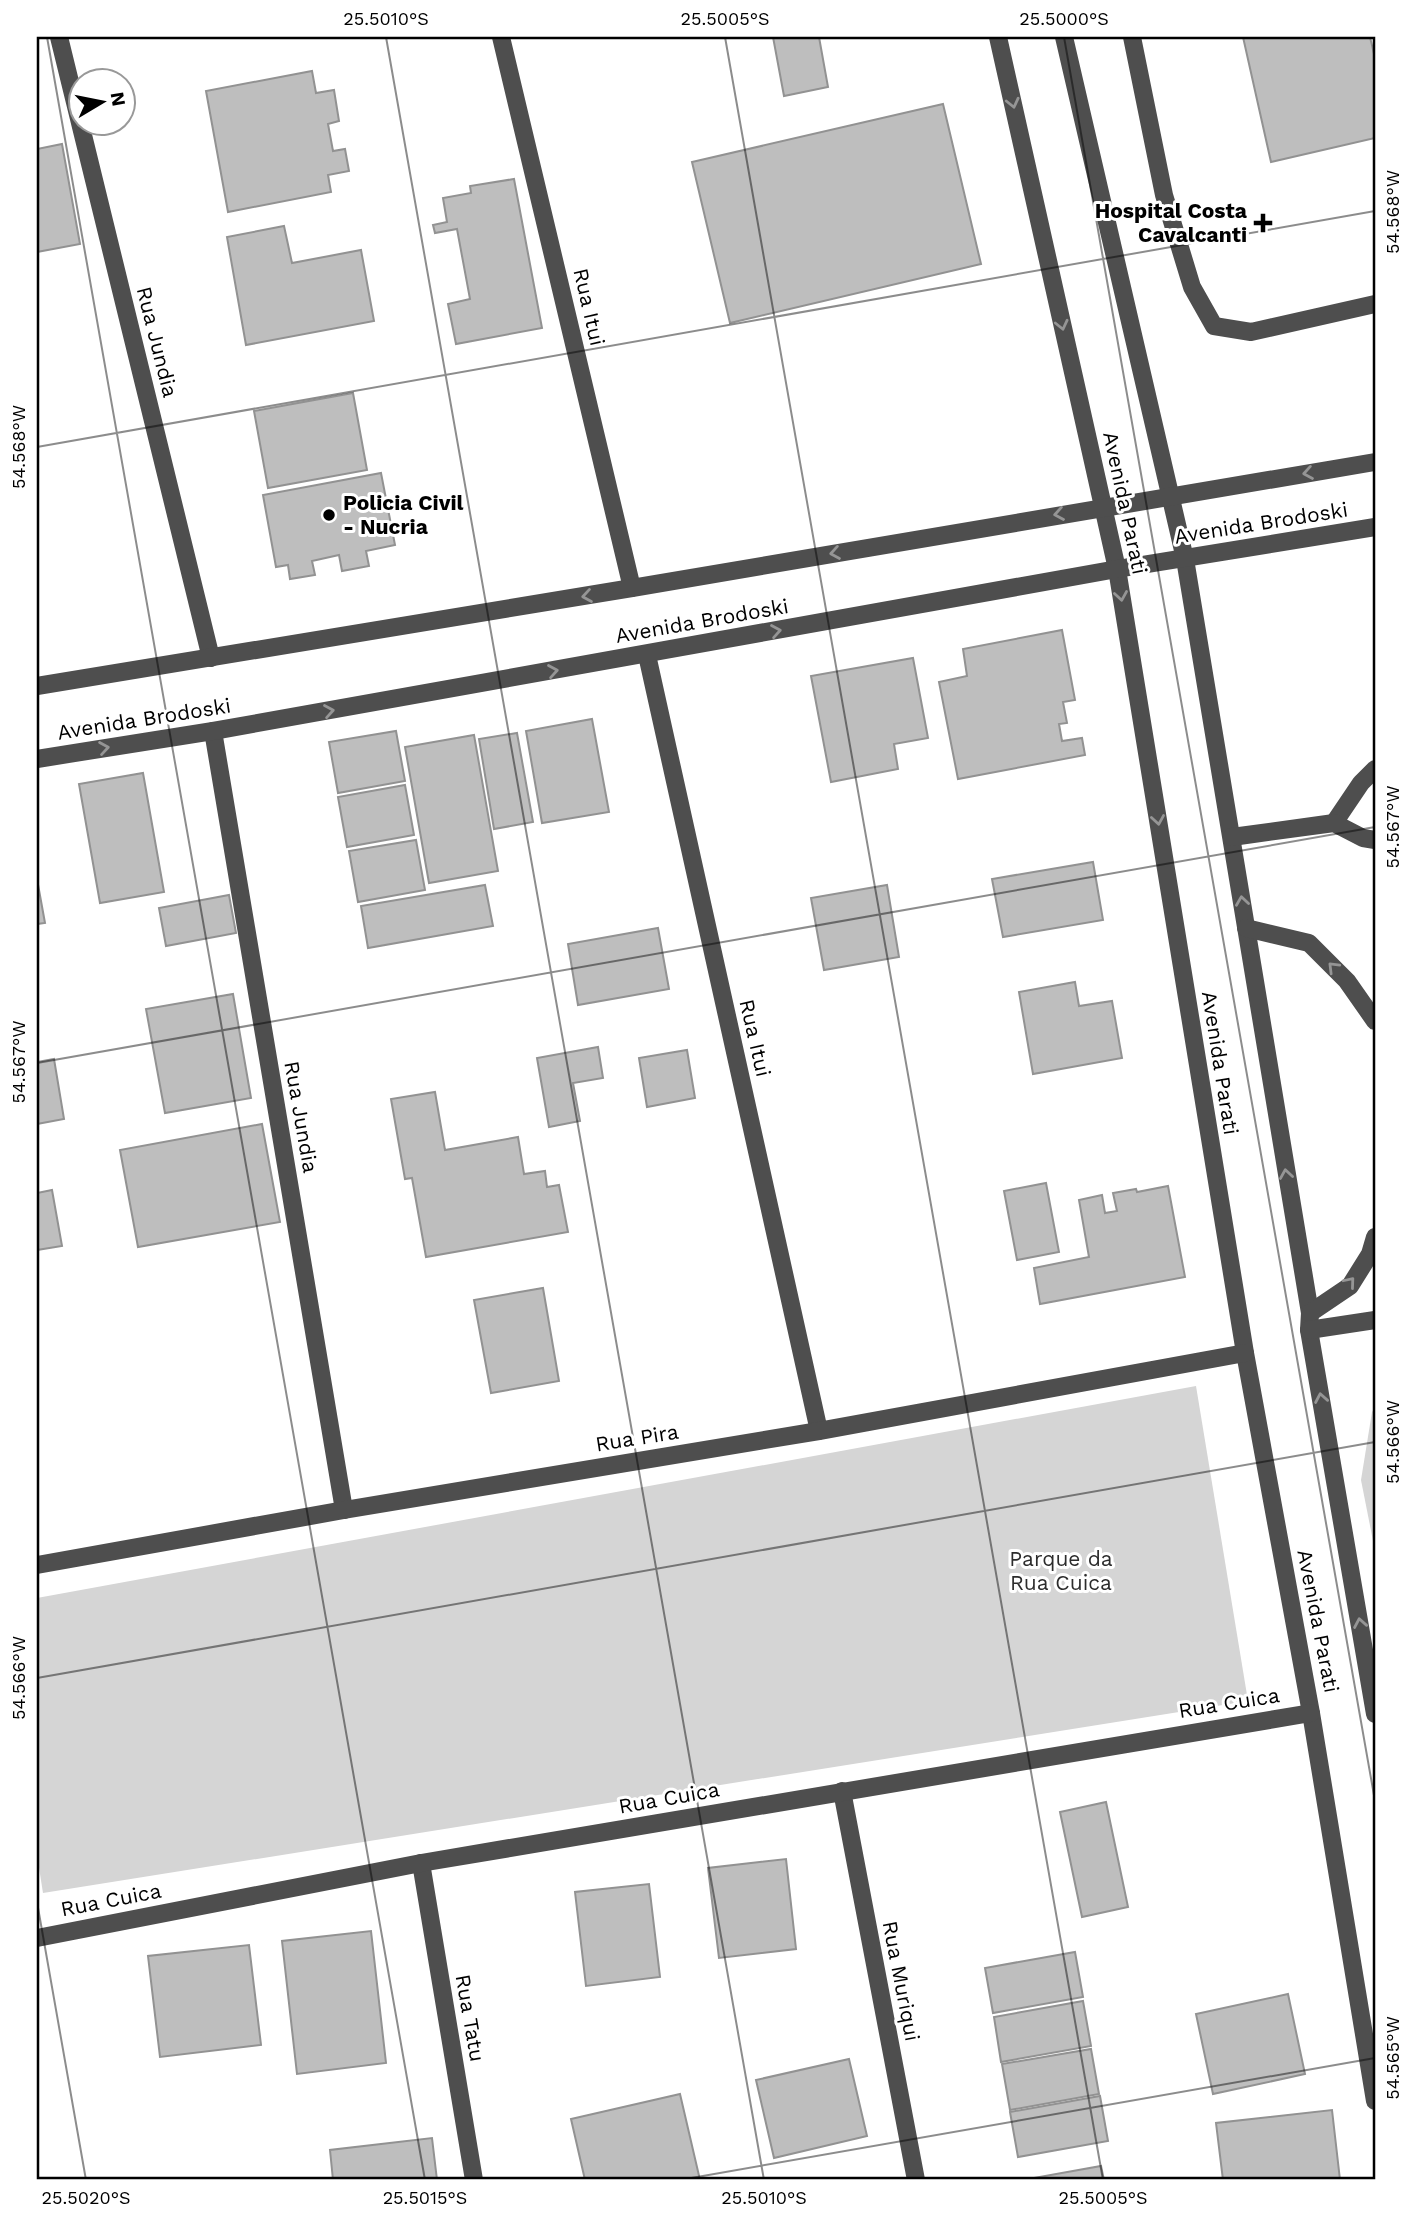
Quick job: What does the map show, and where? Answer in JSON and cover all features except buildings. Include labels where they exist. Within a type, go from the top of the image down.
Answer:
[{"type":"street","name":"Rua Jundia","points":[[59,37],[211,658]]},
{"type":"street","name":"Rua Itui","points":[[501,37],[632,589]]},
{"type":"street","name":"Avenida Parati","points":[[998,37],[1117,569],[1245,1353],[1311,1713],[1375,2101]]},
{"type":"street","name":"Avenida Parati","points":[[1064,37],[1185,559],[1375,1714]]},
{"type":"street","points":[[1132,37],[1164,195],[1192,287],[1214,327],[1251,332],[1375,304]]},
{"type":"street","name":"Avenida Brodoski","points":[[37,685],[632,589],[1375,462]]},
{"type":"street","name":"Avenida Brodoski","points":[[37,759],[214,731],[647,655],[1117,569],[1375,527]]},
{"type":"street","name":"Rua Itui","points":[[647,655],[819,1431]]},
{"type":"street","name":"Rua Jundia","points":[[214,731],[344,1510]]},
{"type":"street","points":[[1334,823],[1361,783],[1375,769]]},
{"type":"street","points":[[1232,836],[1334,823],[1363,838],[1375,840]]},
{"type":"street","points":[[1246,928],[1309,943],[1347,981],[1375,1020]]},
{"type":"street","points":[[1309,1321],[1349,1286],[1370,1254],[1375,1237]]},
{"type":"street","points":[[1309,1321],[1375,1320]]},
{"type":"street","name":"Rua Pira","points":[[37,1565],[344,1510],[819,1431],[1245,1353]]},
{"type":"street","name":"Rua Cuica","points":[[37,1938],[421,1863],[1311,1713]]},
{"type":"street","name":"Rua Muriqui","points":[[842,1791],[916,2180]]},
{"type":"street","name":"Rua Tatu","points":[[421,1863],[474,2180]]},
{"type":"green space","name":"Parque da Rua Cuica","points":[[1196,1386],[1248,1701],[43,1893],[37,1855],[37,1598]]},
{"type":"green space","points":[[1375,1407],[1375,1551],[1361,1480]]},
{"type":"place","name":"Hospital Costa Cavalcanti","points":[[1263,223]]},
{"type":"place","name":"Policia Civil - Nucria","points":[[329,515]]}]
